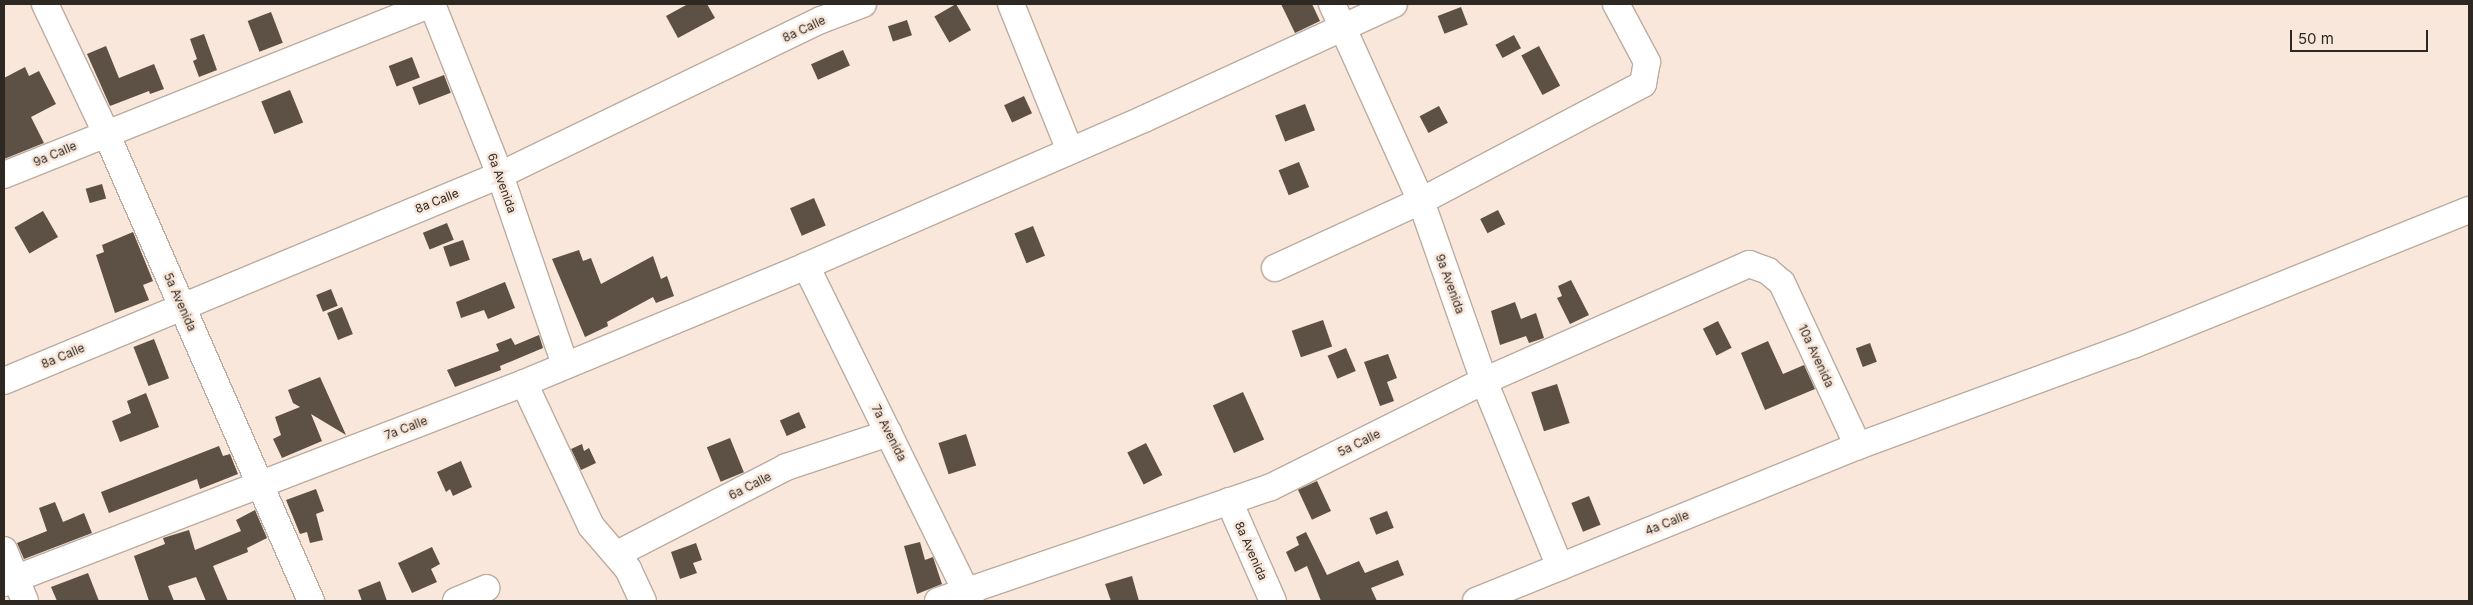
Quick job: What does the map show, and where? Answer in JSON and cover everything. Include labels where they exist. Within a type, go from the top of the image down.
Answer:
[{"type":"street","name":"5a Avenida","points":[[46,4],[106,133],[262,484],[311,601]]},
{"type":"street","name":"9a Calle","points":[[4,175],[432,4]]},
{"type":"street","name":"6a Avenida","points":[[432,4],[500,175],[564,366]]},
{"type":"street","name":"8a Calle","points":[[4,381],[500,175],[821,20],[863,4]]},
{"type":"street","points":[[1011,4],[1070,152]]},
{"type":"street","name":"9a Avenida","points":[[1332,4],[1420,201],[1484,381],[1560,567]]},
{"type":"street","name":"7a Calle","points":[[15,588],[262,484],[524,383],[806,266],[1070,152],[1394,4]]},
{"type":"street","points":[[1275,268],[1420,201],[1643,84],[1648,62],[1616,4]]},
{"type":"street","name":"4a Calle","points":[[1476,601],[1858,446],[2133,345],[2469,210]]},
{"type":"street","name":"5a Calle","points":[[938,601],[969,595],[1271,487],[1484,381],[1749,264],[1768,271]]},
{"type":"street","name":"7a Avenida","points":[[806,266],[969,595]]},
{"type":"street","name":"10a Avenida","points":[[1768,271],[1782,283],[1858,446]]},
{"type":"street","points":[[524,383],[591,526],[617,554],[643,601]]},
{"type":"street","name":"6a Calle","points":[[617,554],[786,467],[890,433]]},
{"type":"street","name":"8a Avenida","points":[[1229,501],[1273,601]]},
{"type":"street","points":[[4,550],[15,588]]},
{"type":"street","points":[[456,601],[486,588]]},
{"type":"building","points":[[688,4],[707,4],[715,18],[678,38],[666,16]]},
{"type":"building","points":[[956,4],[971,30],[949,42],[934,16]]},
{"type":"building","points":[[1281,4],[1312,4],[1320,21],[1295,33]]},
{"type":"building","points":[[1461,7],[1468,25],[1444,34],[1438,16]]},
{"type":"building","points":[[271,12],[283,43],[259,52],[248,21]]},
{"type":"building","points":[[907,20],[912,35],[893,41],[888,26]]},
{"type":"building","points":[[204,34],[217,70],[199,77],[193,61],[197,59],[190,39]]},
{"type":"building","points":[[1514,35],[1521,48],[1503,58],[1495,45]]},
{"type":"building","points":[[106,46],[119,78],[154,64],[164,89],[150,94],[149,91],[110,106],[87,54]]},
{"type":"building","points":[[1539,46],[1560,86],[1542,95],[1521,55]]},
{"type":"building","points":[[843,50],[850,66],[818,80],[811,64]]},
{"type":"building","points":[[412,57],[420,78],[397,86],[389,66]]},
{"type":"building","points":[[25,67],[29,76],[39,71],[56,104],[31,117],[44,143],[4,159],[4,78]]},
{"type":"building","points":[[444,75],[451,93],[419,105],[412,87]]},
{"type":"building","points":[[290,90],[303,122],[274,134],[261,102]]},
{"type":"building","points":[[1024,96],[1032,113],[1012,123],[1004,105]]},
{"type":"building","points":[[1305,104],[1315,130],[1285,142],[1275,115]]},
{"type":"building","points":[[1439,106],[1448,123],[1428,133],[1420,116]]},
{"type":"building","points":[[1299,162],[1309,187],[1289,195],[1279,170]]},
{"type":"building","points":[[102,184],[106,198],[90,203],[86,189]]},
{"type":"building","points":[[814,198],[826,226],[802,236],[790,208]]},
{"type":"building","points":[[1498,210],[1505,224],[1487,233],[1480,219]]},
{"type":"building","points":[[43,211],[58,237],[29,253],[14,228]]},
{"type":"building","points":[[447,223],[454,240],[430,249],[423,233]]},
{"type":"building","points":[[1033,226],[1045,256],[1026,263],[1014,233]]},
{"type":"building","points":[[133,232],[153,281],[143,285],[149,300],[115,313],[96,255],[104,252],[102,245]]},
{"type":"building","points":[[463,240],[470,260],[450,267],[443,247]]},
{"type":"building","points":[[579,250],[583,261],[591,258],[601,284],[653,256],[661,279],[667,276],[674,296],[656,303],[653,297],[607,322],[608,326],[585,337],[552,259]]},
{"type":"building","points":[[1571,280],[1589,315],[1570,324],[1557,298],[1562,296],[1558,286]]},
{"type":"building","points":[[505,282],[515,308],[488,319],[484,310],[461,318],[456,302]]},
{"type":"building","points":[[331,289],[338,306],[323,312],[316,295]]},
{"type":"building","points":[[1515,302],[1521,319],[1536,313],[1544,338],[1529,343],[1526,336],[1500,345],[1491,311]]},
{"type":"building","points":[[342,307],[353,334],[338,340],[327,313]]},
{"type":"building","points":[[1323,320],[1332,346],[1301,357],[1292,331]]},
{"type":"building","points":[[1718,321],[1732,348],[1716,355],[1703,329]]},
{"type":"building","points":[[539,335],[543,348],[500,366],[501,370],[455,387],[447,370],[499,351],[496,344],[511,338],[515,345]]},
{"type":"building","points":[[154,339],[169,378],[149,386],[133,347]]},
{"type":"building","points":[[1768,341],[1783,374],[1804,365],[1815,389],[1765,410],[1741,353]]},
{"type":"building","points":[[1870,343],[1877,362],[1863,367],[1856,348]]},
{"type":"building","points":[[1346,348],[1356,371],[1337,379],[1328,356]]},
{"type":"building","points":[[1388,354],[1397,378],[1387,382],[1394,401],[1380,406],[1364,362]]},
{"type":"building","points":[[320,377],[346,435],[311,414],[322,441],[282,458],[273,439],[281,435],[275,417],[300,407],[293,403],[288,390]]},
{"type":"building","points":[[1557,384],[1570,423],[1544,431],[1531,392]]},
{"type":"building","points":[[1243,392],[1264,440],[1234,453],[1213,405]]},
{"type":"building","points":[[146,393],[159,427],[120,442],[112,421],[131,413],[127,401]]},
{"type":"building","points":[[799,412],[806,428],[787,436],[780,421]]},
{"type":"building","points":[[966,434],[976,465],[949,474],[938,443]]},
{"type":"building","points":[[730,438],[744,472],[721,482],[707,447]]},
{"type":"building","points":[[1146,443],[1162,475],[1144,485],[1127,453]]},
{"type":"building","points":[[582,444],[584,451],[589,448],[596,463],[581,470],[571,449]]},
{"type":"building","points":[[219,446],[223,456],[230,454],[238,474],[200,489],[197,479],[109,513],[101,492]]},
{"type":"building","points":[[461,461],[472,487],[453,496],[450,489],[446,492],[437,472]]},
{"type":"building","points":[[1317,481],[1331,511],[1312,520],[1298,490]]},
{"type":"building","points":[[316,489],[324,511],[316,514],[323,540],[310,543],[307,532],[300,534],[286,500]]},
{"type":"building","points":[[1589,496],[1601,525],[1583,532],[1571,503]]},
{"type":"building","points":[[55,502],[63,522],[84,513],[92,533],[24,559],[17,543],[47,531],[39,508]]},
{"type":"building","points":[[255,510],[267,538],[247,548],[248,552],[213,566],[228,601],[206,601],[196,577],[168,586],[174,601],[149,601],[134,556],[165,544],[163,538],[189,530],[195,550],[241,531],[236,520]]},
{"type":"building","points":[[1387,511],[1394,528],[1376,535],[1369,518]]},
{"type":"building","points":[[1306,532],[1327,575],[1359,561],[1365,573],[1398,560],[1404,575],[1371,588],[1377,601],[1321,601],[1307,566],[1295,572],[1286,552],[1299,545],[1296,537]]},
{"type":"building","points":[[920,542],[925,560],[933,557],[942,584],[917,594],[904,546]]},
{"type":"building","points":[[696,543],[702,560],[693,563],[697,573],[680,579],[671,552]]},
{"type":"building","points":[[432,547],[440,564],[431,569],[437,582],[412,593],[398,563]]},
{"type":"building","points":[[88,573],[99,601],[57,601],[51,587]]},
{"type":"building","points":[[1132,576],[1139,601],[1111,601],[1105,584]]},
{"type":"building","points":[[380,581],[387,601],[362,601],[358,590]]}]
